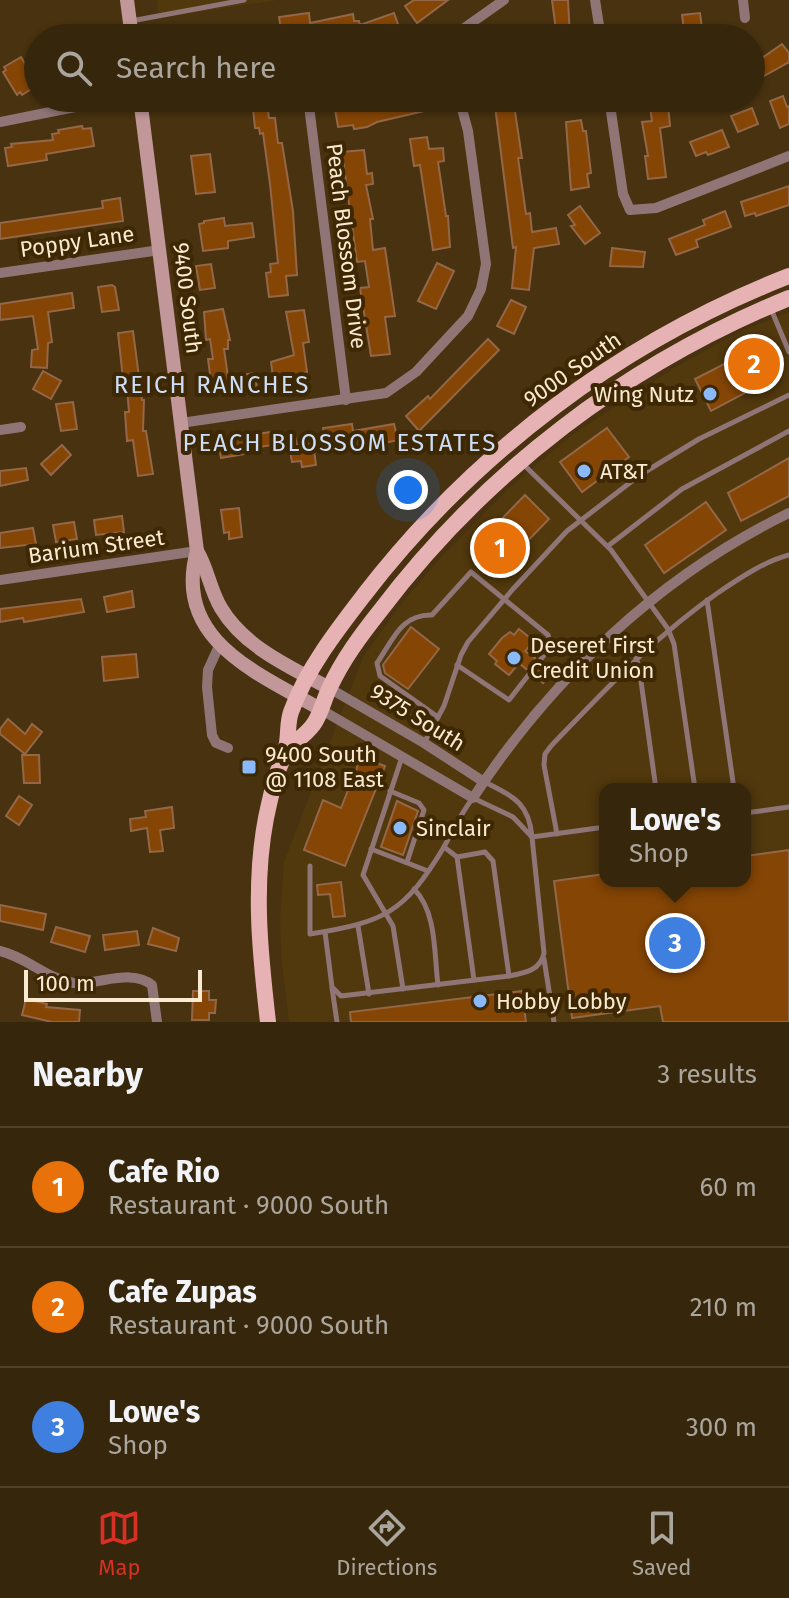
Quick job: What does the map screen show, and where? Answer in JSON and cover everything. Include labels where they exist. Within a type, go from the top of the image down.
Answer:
[{"type":"main road","points":[[127,0],[130,24]]},
{"type":"main road","name":"9400 South","points":[[142,112],[197,551],[191,571],[195,594],[206,626],[219,646],[243,665],[320,709]]},
{"type":"main road","name":"9000 South","points":[[298,696],[351,612],[377,578],[432,516],[503,447],[611,366],[713,309],[789,276]]},
{"type":"main road","name":"9000 South","points":[[320,709],[355,644],[424,556],[521,461],[572,419],[624,383],[684,348],[789,298]]},
{"type":"main road","name":"9400 South","points":[[197,551],[208,569],[217,601],[237,630],[262,650],[329,688]]},
{"type":"main road","points":[[268,1022],[260,949],[258,888],[266,820],[274,782],[286,750],[290,715],[298,696]]},
{"type":"main road","points":[[286,750],[313,725],[320,709]]},
{"type":"street","points":[[470,24],[504,0]]},
{"type":"street","points":[[595,0],[599,24]]},
{"type":"street","points":[[743,0],[745,18]]},
{"type":"street","points":[[0,122],[50,112]]},
{"type":"street","name":"Peach Blossom Drive","points":[[310,112],[346,400]]},
{"type":"street","points":[[181,423],[386,393],[408,379],[468,316],[485,277],[485,250],[463,112]]},
{"type":"street","points":[[611,112],[623,194],[630,210],[656,208],[789,156]]},
{"type":"street","name":"Poppy Lane","points":[[0,273],[160,250]]},
{"type":"street","points":[[0,430],[21,427]]},
{"type":"street","points":[[473,798],[536,712],[610,635],[710,558],[789,513]]},
{"type":"street","name":"Barium Street","points":[[0,580],[197,551]]},
{"type":"street","points":[[219,646],[208,670],[207,687],[212,735],[220,745],[228,748]]},
{"type":"street","name":"9375 South","points":[[329,688],[484,782]]},
{"type":"street","name":"9375 South","points":[[320,709],[473,798]]},
{"type":"street","points":[[0,951],[27,960],[66,981],[146,980],[152,985],[157,1022]]},
{"type":"lane","points":[[130,21],[244,0]]},
{"type":"lane","points":[[769,306],[789,352]]},
{"type":"lane","points":[[424,743],[438,717],[468,642],[567,531],[640,475],[699,439],[789,395]]},
{"type":"lane","points":[[607,546],[682,489],[789,431]]},
{"type":"lane","points":[[521,461],[607,546],[668,629],[674,644],[694,783]]},
{"type":"lane","points":[[557,834],[544,765],[545,754],[636,658],[668,629],[740,578],[789,555]]},
{"type":"lane","points":[[438,717],[380,676],[377,663],[406,620],[432,615],[471,572],[548,635],[551,645],[539,662]]},
{"type":"lane","points":[[707,600],[733,783]]},
{"type":"lane","points":[[636,658],[655,783]]},
{"type":"lane","points":[[457,665],[509,700],[530,673]]},
{"type":"lane","points":[[403,756],[363,875],[393,926],[403,989]]},
{"type":"lane","points":[[484,782],[510,795],[525,808],[531,819],[544,958],[554,1022]]},
{"type":"lane","points":[[390,791],[419,803],[424,810],[407,862]]},
{"type":"lane","points":[[310,866],[310,934],[358,926],[399,907],[428,871],[473,798],[502,810],[532,837],[599,828]]},
{"type":"lane","points":[[751,812],[789,807]]},
{"type":"lane","points":[[444,847],[457,857],[474,980]]},
{"type":"lane","points":[[371,849],[428,871]]},
{"type":"lane","points":[[457,857],[485,852],[493,861],[509,976]]},
{"type":"lane","points":[[414,889],[423,898],[428,910],[438,985]]},
{"type":"lane","points":[[358,926],[369,994]]},
{"type":"lane","points":[[325,932],[337,1022]]},
{"type":"lane","points":[[332,987],[341,996],[509,976],[531,970],[544,958]]},
{"type":"shaded area","points":[[157,0],[278,0],[159,18]]},
{"type":"shaded area","points":[[789,312],[789,1022],[289,1022],[281,956],[284,862],[363,657],[397,609],[442,556],[510,487],[572,435],[675,367],[742,331]]},
{"type":"building","points":[[414,0],[448,0],[417,23],[405,6]]},
{"type":"building","points":[[552,0],[568,0],[569,24],[555,24]]},
{"type":"building","points":[[309,13],[310,23],[353,14],[354,21],[360,24],[280,24],[279,17]]},
{"type":"building","points":[[394,13],[398,24],[363,24]]},
{"type":"building","points":[[700,13],[701,24],[683,24],[682,15]]},
{"type":"building","points":[[782,44],[789,53],[789,62],[765,75],[765,56]]},
{"type":"building","points":[[21,57],[24,62],[24,94],[20,92],[17,95],[3,72],[6,70],[4,67]]},
{"type":"building","points":[[783,96],[789,106],[789,124],[780,128],[770,101]]},
{"type":"building","points":[[253,112],[268,112],[269,118],[275,118],[278,143],[282,143],[293,211],[297,275],[286,276],[288,295],[269,297],[266,273],[271,272],[270,264],[278,263],[263,133],[260,134],[259,128],[255,128]]},
{"type":"building","points":[[336,112],[420,112],[367,127],[338,127]]},
{"type":"building","points":[[496,112],[515,112],[522,158],[518,158],[526,214],[530,213],[532,232],[556,228],[559,244],[534,248],[529,290],[512,288],[516,247],[513,248]]},
{"type":"building","points":[[651,112],[669,112],[670,126],[660,128],[666,177],[648,179],[645,156],[648,156],[642,122],[652,121]]},
{"type":"building","points":[[754,112],[758,124],[738,132],[731,116]]},
{"type":"building","points":[[581,120],[583,131],[586,131],[591,173],[587,174],[589,187],[571,190],[566,122]]},
{"type":"building","points":[[82,126],[83,129],[91,128],[94,146],[46,154],[47,160],[8,166],[5,148],[12,147],[11,144],[53,140],[52,134],[59,133],[58,130]]},
{"type":"building","points":[[722,130],[729,147],[696,156],[690,142]]},
{"type":"building","points":[[427,137],[429,149],[443,148],[444,161],[438,162],[450,247],[433,250],[420,165],[414,166],[410,139]]},
{"type":"building","points":[[364,150],[367,174],[372,173],[373,184],[366,185],[373,219],[370,219],[373,250],[385,248],[395,316],[385,317],[390,354],[371,356],[360,288],[369,287],[365,261],[357,262],[342,152]]},
{"type":"building","points":[[210,154],[215,192],[196,194],[191,156]]},
{"type":"building","points":[[789,186],[789,205],[756,216],[755,213],[745,216],[741,202]]},
{"type":"building","points":[[120,198],[123,221],[0,239],[0,223],[103,208],[102,201]]},
{"type":"building","points":[[580,206],[600,233],[585,244],[571,226],[575,225],[568,215]]},
{"type":"building","points":[[725,211],[731,227],[696,240],[698,247],[676,255],[669,239],[705,225],[703,220]]},
{"type":"building","points":[[224,218],[225,226],[252,223],[254,237],[228,241],[228,248],[203,251],[199,224]]},
{"type":"building","points":[[612,248],[645,252],[643,267],[610,266]]},
{"type":"building","points":[[437,263],[454,271],[436,309],[418,301]]},
{"type":"building","points":[[211,264],[215,288],[200,290],[196,266]]},
{"type":"building","points":[[112,285],[119,310],[102,312],[98,287]]},
{"type":"building","points":[[72,293],[74,308],[48,312],[52,342],[48,343],[47,368],[31,367],[32,350],[38,349],[33,316],[0,320],[0,304]]},
{"type":"building","points":[[511,300],[526,307],[514,334],[497,326]]},
{"type":"building","points":[[223,309],[230,340],[228,349],[224,349],[228,377],[255,373],[257,388],[244,390],[243,386],[212,390],[208,359],[213,359],[210,339],[206,340],[204,312]]},
{"type":"building","points":[[304,310],[309,342],[303,343],[307,372],[298,376],[273,377],[271,362],[294,355],[286,312]]},
{"type":"building","points":[[133,331],[144,400],[143,431],[146,431],[153,474],[138,476],[133,440],[127,441],[127,388],[124,388],[118,333]]},
{"type":"building","points":[[488,339],[499,350],[419,431],[406,416],[428,396],[430,399]]},
{"type":"building","points":[[763,344],[779,375],[711,411],[695,379]]},
{"type":"building","points":[[43,371],[61,381],[51,399],[33,389]]},
{"type":"building","points":[[73,402],[77,429],[61,431],[56,404]]},
{"type":"building","points":[[352,424],[353,431],[394,424],[398,440],[371,446],[370,443],[326,449],[323,428]]},
{"type":"building","points":[[607,428],[629,457],[582,492],[560,462]]},
{"type":"building","points":[[271,432],[273,445],[245,449],[245,454],[221,458],[218,440]]},
{"type":"building","points":[[295,436],[297,445],[313,443],[316,465],[302,467],[301,461],[292,462],[290,451],[284,452],[282,438]]},
{"type":"building","points":[[62,445],[71,455],[51,475],[41,464]]},
{"type":"building","points":[[789,458],[789,496],[741,521],[728,493]]},
{"type":"building","points":[[26,468],[28,480],[0,486],[0,471]]},
{"type":"building","points":[[525,495],[549,519],[509,560],[485,536]]},
{"type":"building","points":[[706,502],[726,530],[664,573],[645,545]]},
{"type":"building","points":[[239,508],[242,537],[229,539],[229,532],[224,533],[221,510]]},
{"type":"building","points":[[122,516],[124,532],[96,535],[94,520]]},
{"type":"building","points":[[74,522],[77,539],[56,542],[53,525]]},
{"type":"building","points":[[33,528],[36,544],[0,548],[0,533]]},
{"type":"building","points":[[132,591],[134,607],[107,612],[104,597]]},
{"type":"building","points":[[81,599],[84,612],[24,622],[23,618],[0,622],[0,609]]},
{"type":"building","points":[[411,627],[439,649],[408,689],[385,673],[383,665]]},
{"type":"building","points":[[519,629],[534,641],[525,651],[535,658],[534,665],[543,665],[552,672],[543,683],[535,676],[534,669],[526,669],[519,663],[509,675],[495,664],[497,661],[489,654],[502,638],[510,632],[514,635]]},
{"type":"building","points":[[136,654],[138,677],[104,681],[102,657]]},
{"type":"building","points":[[8,719],[25,734],[32,724],[42,732],[25,754],[0,734]]},
{"type":"building","points":[[22,755],[39,755],[40,783],[24,783]]},
{"type":"building","points":[[361,757],[385,766],[345,866],[304,850],[323,800],[341,808]]},
{"type":"building","points":[[19,796],[32,805],[19,825],[6,816]]},
{"type":"building","name":"Sinclair","points":[[397,801],[418,811],[403,855],[381,847]]},
{"type":"building","points":[[172,807],[174,828],[160,830],[163,851],[150,852],[147,828],[131,831],[130,819],[146,817],[145,811]]},
{"type":"building","points":[[789,850],[789,1022],[663,1022],[660,1006],[572,1018],[554,881],[599,875],[599,887],[751,887],[751,855]]},
{"type":"building","points":[[341,882],[345,916],[333,917],[330,894],[318,895],[317,885]]},
{"type":"building","points":[[0,905],[46,914],[43,930],[0,921]]},
{"type":"building","points":[[56,927],[90,936],[85,952],[51,942]]},
{"type":"building","points":[[153,928],[179,938],[176,951],[148,944]]},
{"type":"building","points":[[137,931],[139,945],[105,950],[103,935]]},
{"type":"building","points":[[193,991],[209,991],[209,1000],[216,1000],[215,1013],[209,1013],[209,1020],[192,1020]]},
{"type":"building","name":"Hobby Lobby","points":[[522,991],[526,1022],[351,1022],[350,1012]]},
{"type":"building","points":[[26,999],[47,1004],[46,1007],[80,1010],[79,1022],[52,1022],[22,1015]]},
{"type":"place","name":"Cafe Zupas","points":[[754,364]]},
{"type":"place","name":"Wing Nutz","points":[[710,394]]},
{"type":"place","name":"AT&T","points":[[584,471]]},
{"type":"place","name":"Cafe Rio","points":[[500,548]]},
{"type":"place","name":"Deseret First Credit Union","points":[[514,658]]},
{"type":"place","name":"9400 South @ 1108 East","points":[[249,767]]},
{"type":"place","name":"Sinclair","points":[[400,828]]},
{"type":"place","name":"Lowe's","points":[[675,943]]},
{"type":"place","name":"Hobby Lobby","points":[[480,1001]]},
{"type":"district","name":"REICH RANCHES","points":[[212,385]]},
{"type":"district","name":"PEACH BLOSSOM ESTATES","points":[[340,443]]}]
